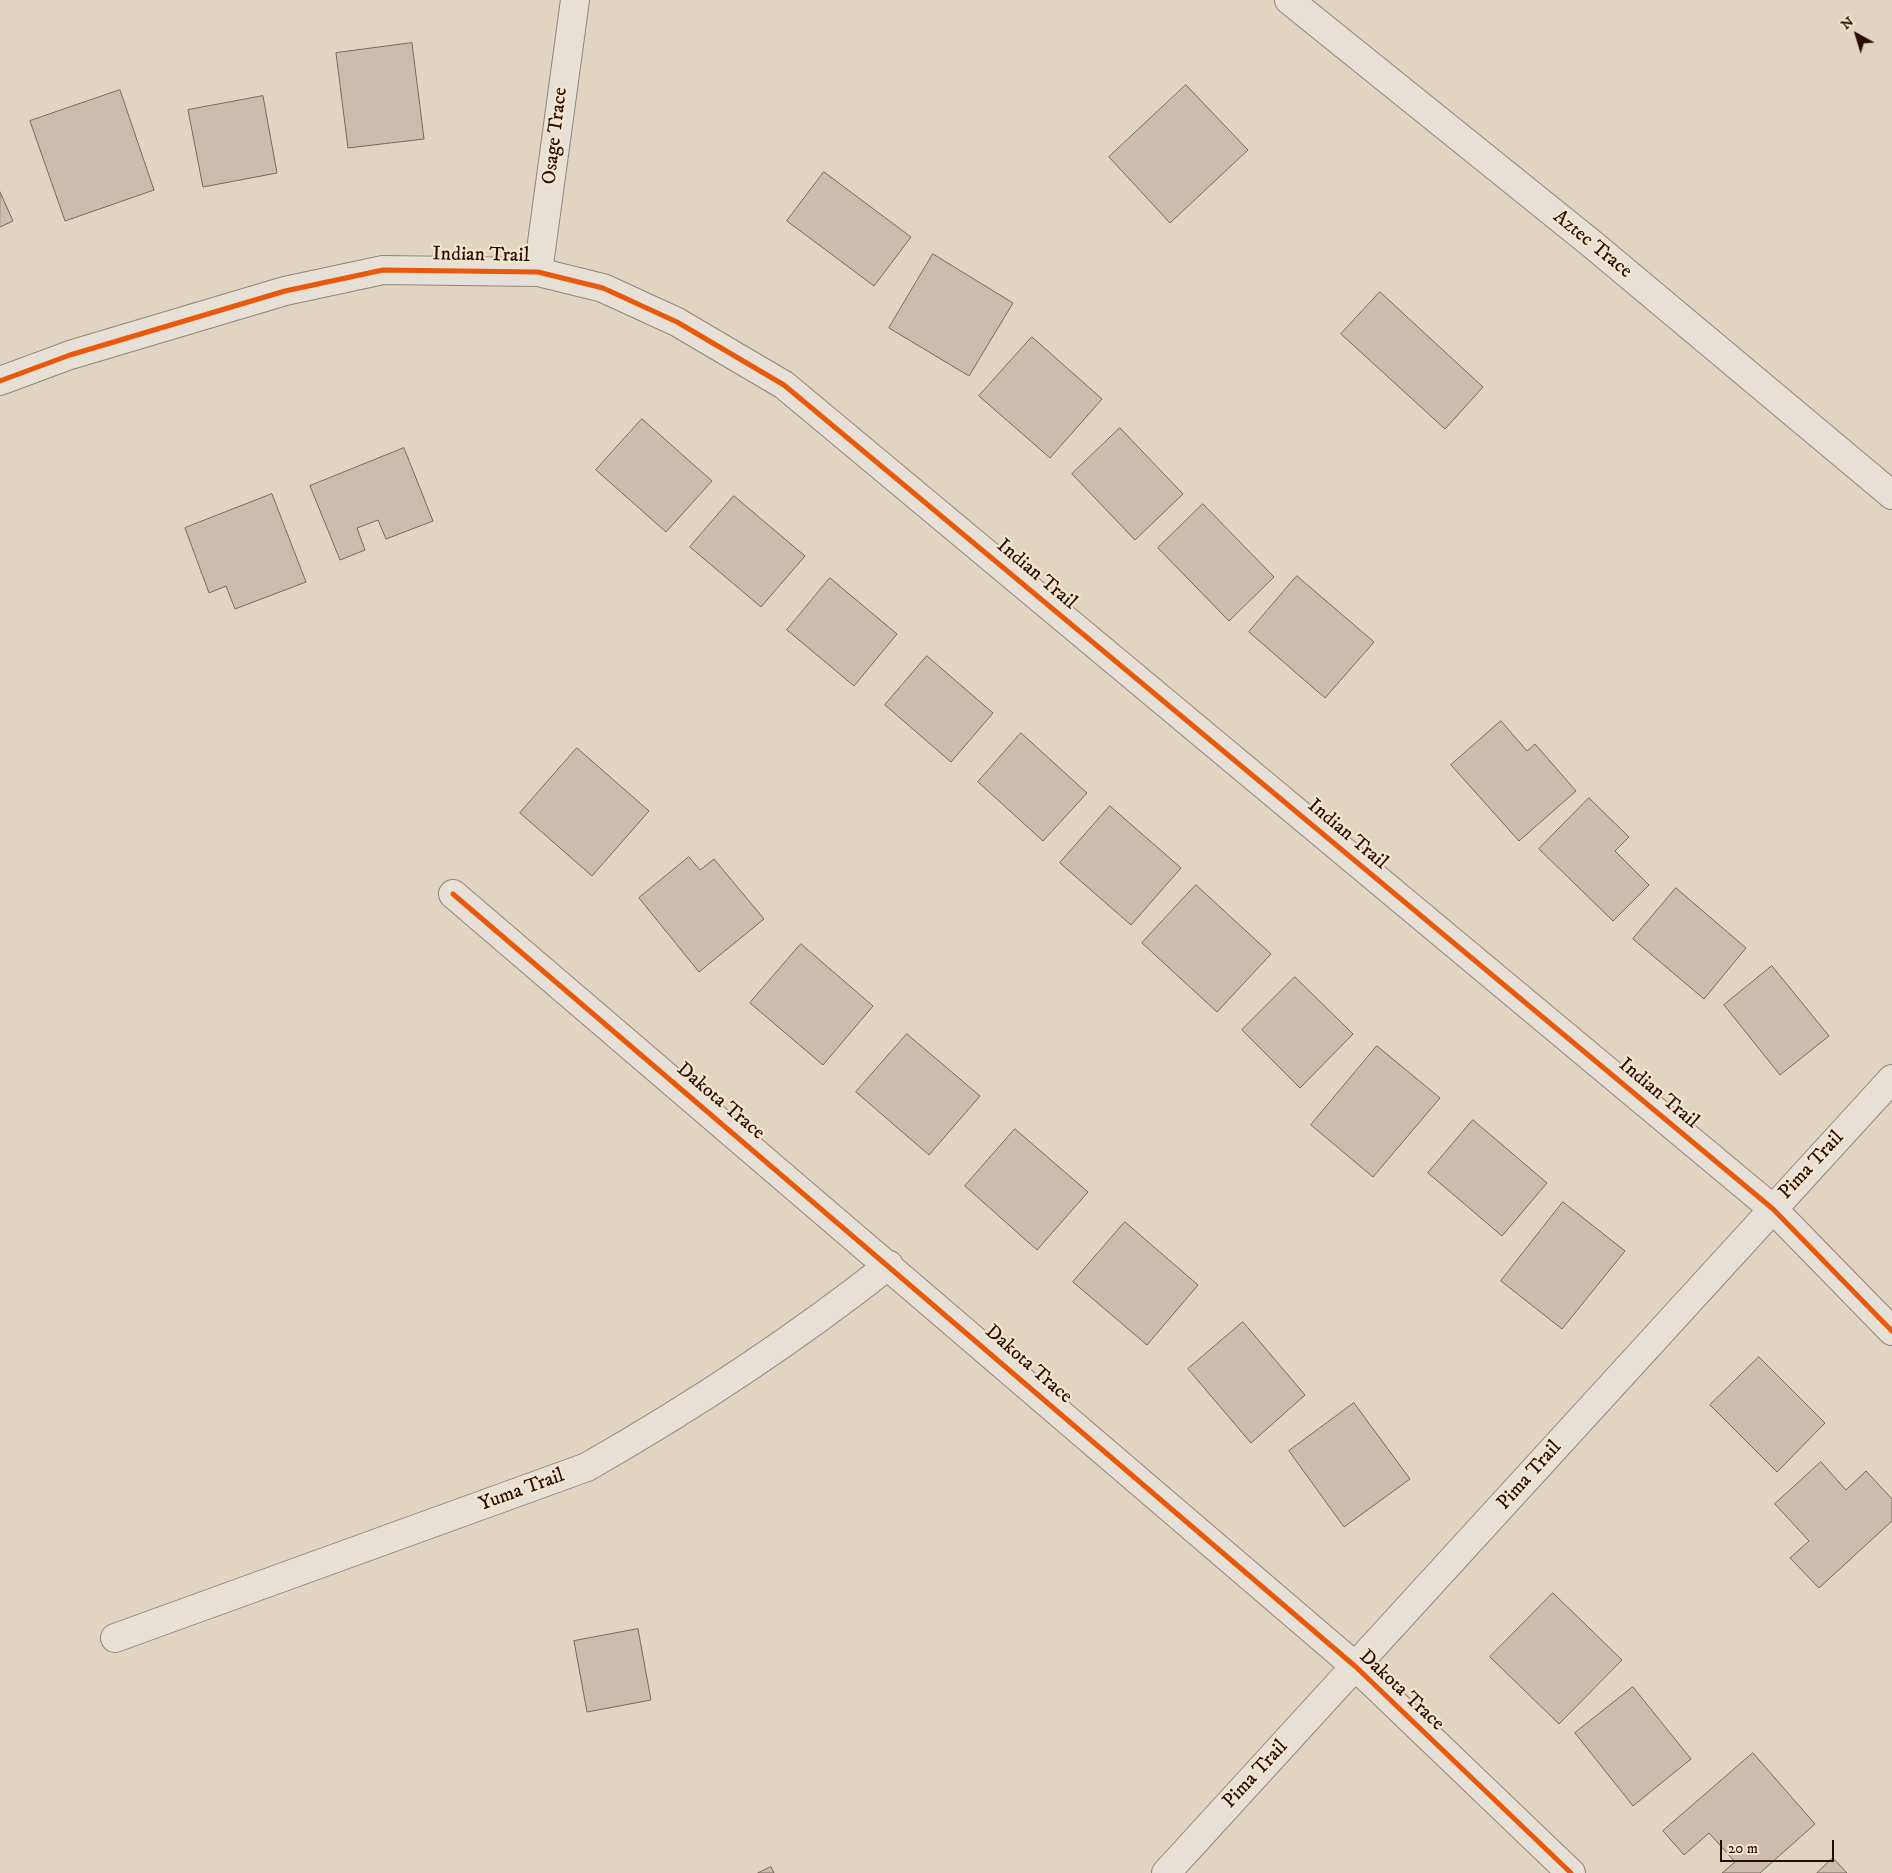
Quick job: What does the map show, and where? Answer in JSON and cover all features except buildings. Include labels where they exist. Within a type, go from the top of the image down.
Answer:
[{"type":"street","name":"Osage Trace","points":[[538,272],[575,0]]},
{"type":"street","name":"Aztec Trace","points":[[1289,0],[1592,244],[1892,495]]},
{"type":"street","name":"Indian Trail","points":[[0,381],[70,355],[285,291],[383,270],[538,272],[604,288],[676,322],[784,385],[1773,1209],[1892,1331]]},
{"type":"street","name":"Dakota Trace","points":[[453,894],[889,1265],[1356,1667],[1571,1873]]},
{"type":"street","name":"Pima Trail","points":[[1166,1873],[1892,1079]]},
{"type":"street","name":"Yuma Trail","points":[[114,1638],[587,1468],[653,1430],[824,1316],[889,1265]]},
{"type":"cycle path","points":[[0,381],[70,355],[285,291],[383,270],[538,272],[603,288],[677,322],[784,385],[1773,1209],[1892,1331]]},
{"type":"cycle path","points":[[453,894],[1356,1667],[1571,1873]]}]
